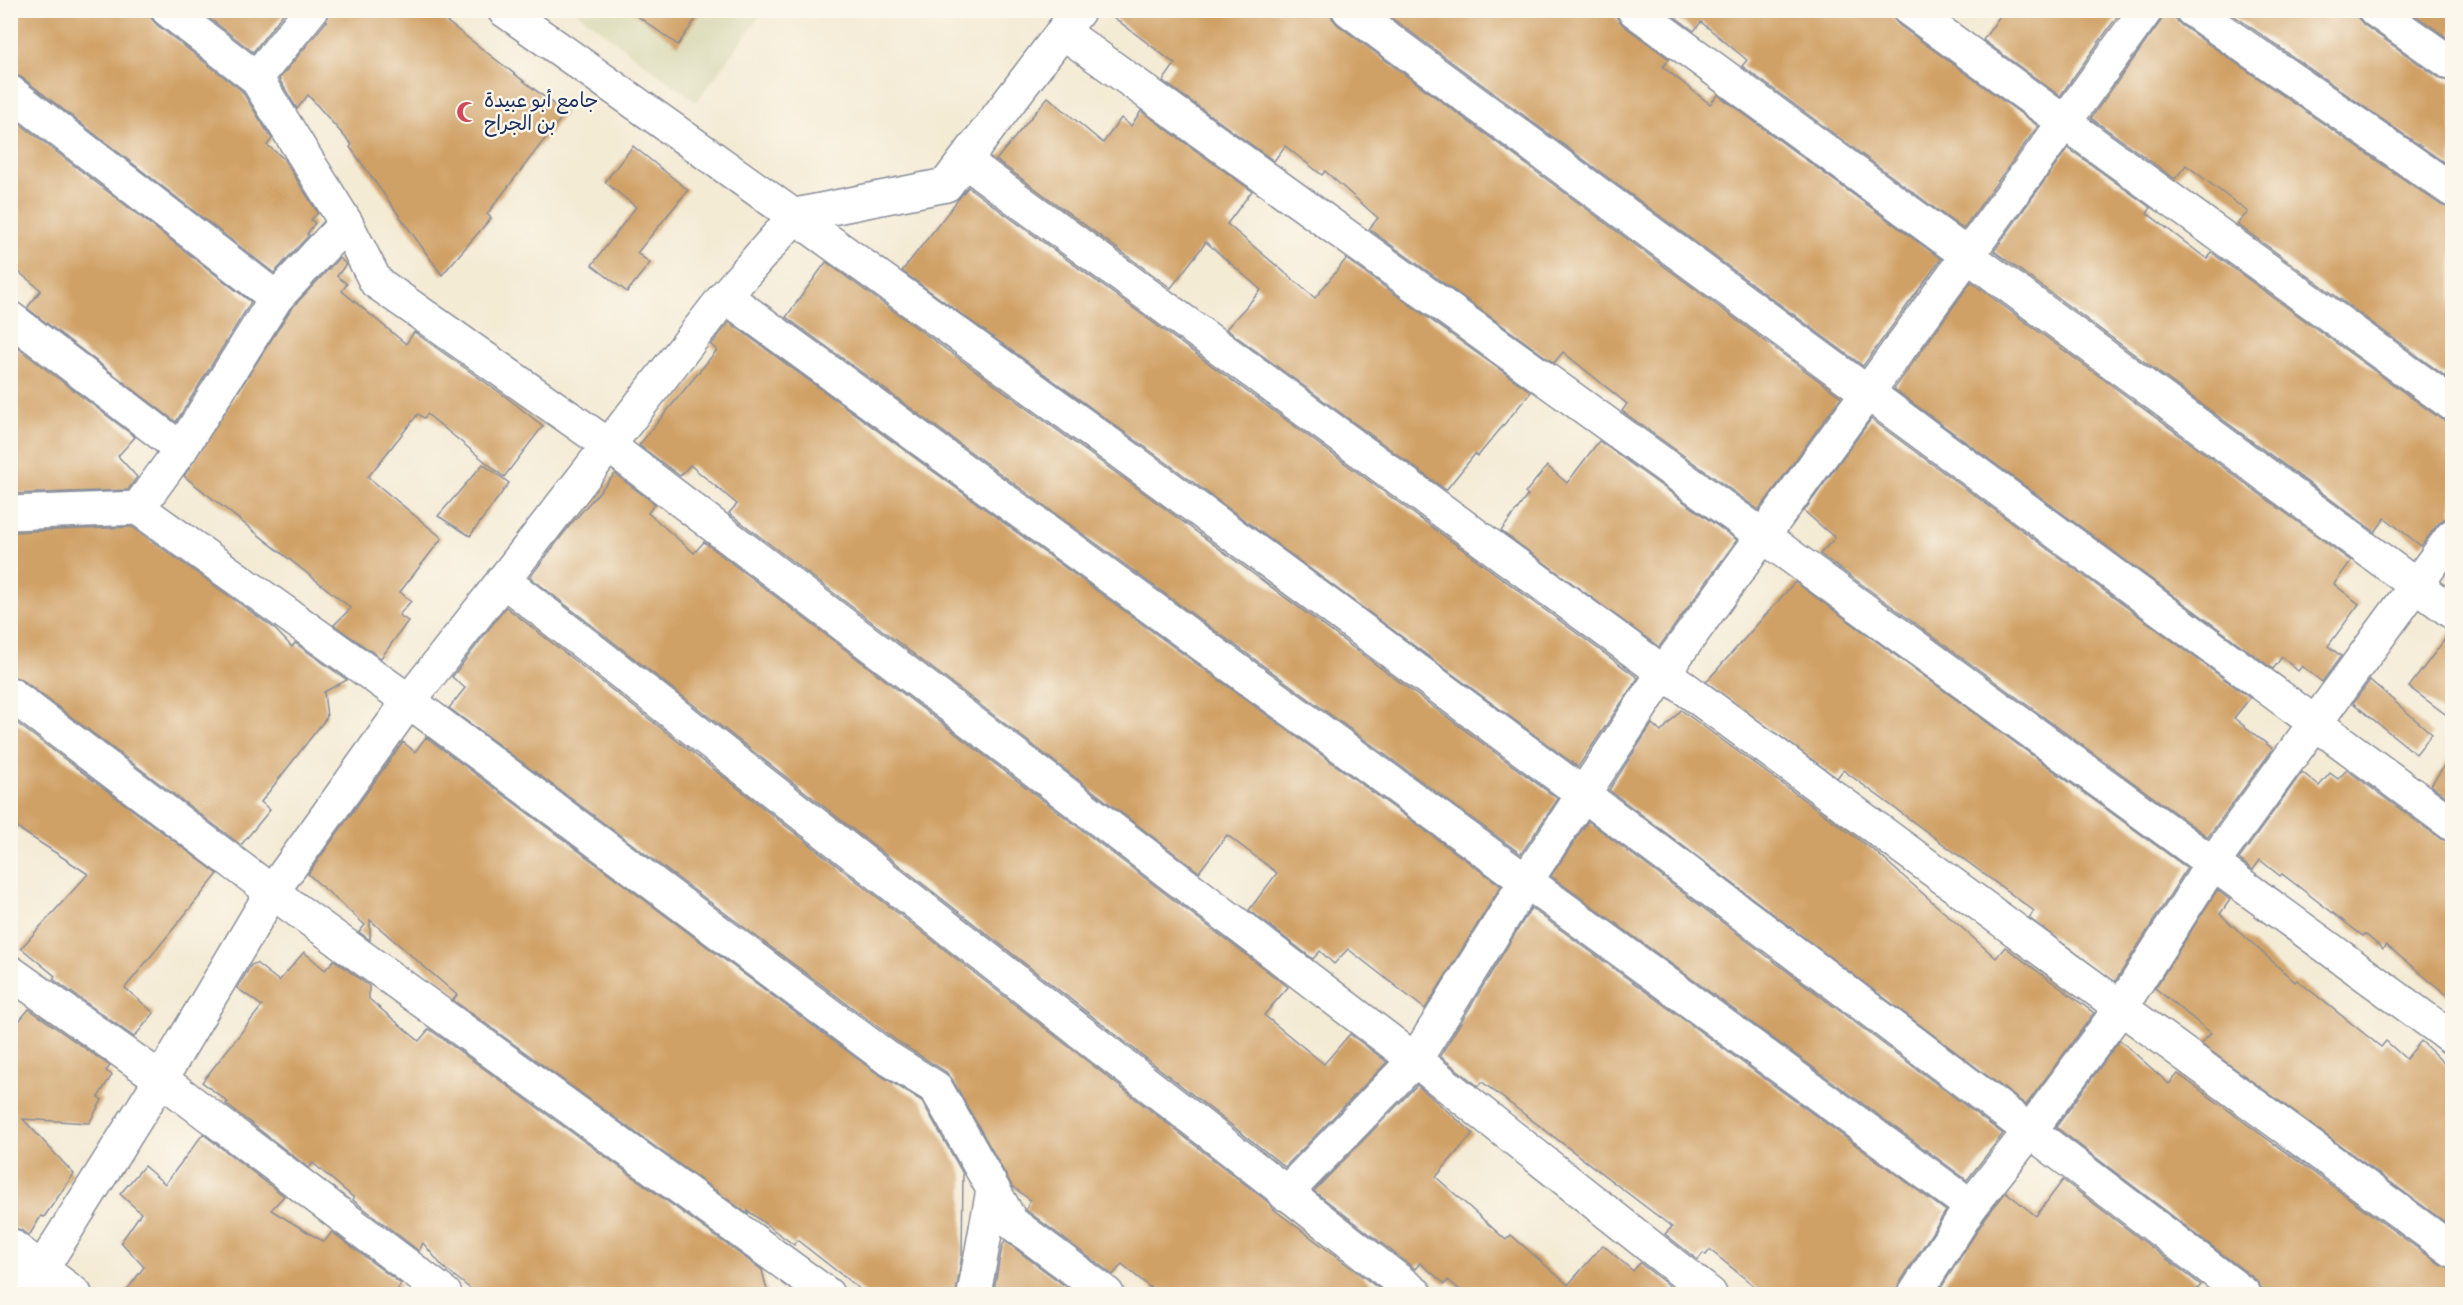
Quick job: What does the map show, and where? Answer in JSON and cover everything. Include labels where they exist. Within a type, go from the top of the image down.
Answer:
[{"type":"street","points":[[168,10],[256,78],[346,223],[376,282],[608,445],[1415,1060],[1710,1294]]},
{"type":"street","points":[[256,78],[311,10]]},
{"type":"street","points":[[504,10],[796,215],[1582,794],[2244,1294]]},
{"type":"street","points":[[1349,10],[2452,824]]},
{"type":"street","points":[[1634,10],[2452,612]]},
{"type":"street","points":[[1910,10],[2452,405]]},
{"type":"street","points":[[1285,1194],[1415,1060],[1526,881],[1664,672],[2146,10]]},
{"type":"street","points":[[2192,10],[2452,190]]},
{"type":"street","points":[[2376,10],[2452,64]]},
{"type":"street","points":[[34,1282],[161,1079],[272,892],[409,701],[725,296],[796,215],[946,185],[1071,21],[1763,536],[2452,1038]]},
{"type":"street","points":[[10,92],[276,298]]},
{"type":"street","points":[[965,160],[1664,672],[2120,1010],[2452,1251]]},
{"type":"street","points":[[138,508],[181,448],[276,298],[346,223]]},
{"type":"street","points":[[725,296],[1971,1206]]},
{"type":"street","points":[[10,318],[181,448]]},
{"type":"street","points":[[10,513],[138,508],[409,701],[886,1057],[936,1088],[1012,1223],[1107,1294]]},
{"type":"street","points":[[1931,1289],[1971,1206],[2120,1010],[2212,864],[2452,536]]},
{"type":"street","points":[[504,580],[1285,1194],[1416,1294]]},
{"type":"street","points":[[10,694],[272,892],[827,1294]]},
{"type":"street","points":[[10,972],[161,1079],[445,1294]]},
{"type":"street","points":[[974,1294],[993,1190]]},
{"type":"street","points":[[10,1245],[34,1282],[75,1294]]},
{"type":"shaded area","points":[[575,11],[764,11],[696,102]]},
{"type":"building","points":[[10,10],[150,10],[151,18],[157,25],[242,91],[272,139],[267,145],[283,158],[318,213],[311,220],[315,223],[307,234],[309,235],[274,273],[21,77],[10,74]]},
{"type":"building","points":[[199,10],[286,10],[253,52]]},
{"type":"building","points":[[329,10],[433,11],[565,113],[487,214],[491,218],[442,275],[350,147],[352,145],[308,95],[297,109],[279,79],[326,22]]},
{"type":"building","points":[[629,10],[702,10],[678,45]]},
{"type":"building","points":[[1104,10],[1331,10],[1332,18],[1338,25],[1841,397],[1759,510],[1622,411],[1627,404],[1563,352],[1554,363],[1369,229],[1378,218],[1325,171],[1322,175],[1285,146],[1274,161],[1163,81],[1175,64]]},
{"type":"building","points":[[1381,10],[1616,10],[1617,18],[1623,25],[1669,59],[1663,67],[1710,104],[1718,95],[1941,259],[1863,366]]},
{"type":"building","points":[[1666,10],[1892,10],[1893,18],[1899,25],[2038,126],[1963,229],[1742,66],[1747,60],[1701,22],[1694,31]]},
{"type":"building","points":[[2004,10],[2122,10],[2060,96],[1983,40]]},
{"type":"building","points":[[2164,10],[2174,10],[2175,19],[2181,25],[2441,205],[2452,208],[2452,381],[2237,224],[2248,212],[2186,165],[2175,179],[2091,118],[2161,21]]},
{"type":"building","points":[[2226,10],[2357,10],[2358,18],[2364,25],[2441,79],[2452,82],[2452,168]]},
{"type":"building","points":[[2408,10],[2452,10],[2452,41]]},
{"type":"building","points":[[1048,97],[1103,143],[1121,118],[1131,126],[1141,111],[1252,191],[1227,224],[1315,298],[1346,259],[1531,392],[1478,456],[1475,454],[1446,490],[1226,329],[1261,290],[1206,242],[1171,288],[996,160]]},
{"type":"building","points":[[10,116],[251,302],[176,422],[27,308],[41,290],[10,265]]},
{"type":"building","points":[[633,146],[688,190],[637,253],[650,263],[627,292],[592,265],[636,207],[605,182]]},
{"type":"building","points":[[2068,148],[2151,208],[2147,213],[2207,259],[2212,253],[2441,419],[2452,422],[2452,518],[2444,519],[2437,525],[2421,546],[2385,518],[2375,532],[1994,251]]},
{"type":"building","points":[[968,187],[1638,678],[1578,767],[1174,468],[902,271]]},
{"type":"building","points":[[339,258],[346,264],[337,276],[347,284],[342,291],[406,344],[414,332],[543,426],[504,477],[427,414],[424,418],[418,414],[368,477],[442,538],[400,592],[411,601],[399,615],[408,621],[381,658],[334,625],[351,608],[184,476],[291,309]]},
{"type":"building","points":[[826,262],[1558,799],[1521,854],[786,317]]},
{"type":"building","points":[[1971,282],[2351,561],[2334,584],[2359,604],[2328,646],[2341,656],[2322,682],[2302,666],[2298,671],[2282,657],[2273,669],[1894,389]]},
{"type":"building","points":[[729,322],[1501,886],[1425,1009],[1348,949],[1334,964],[1320,951],[1313,959],[1249,910],[1277,873],[1227,835],[1199,872],[729,513],[737,504],[690,465],[680,476],[639,445],[717,350],[711,345]]},
{"type":"building","points":[[10,342],[135,437],[118,456],[137,477],[128,490],[10,494]]},
{"type":"building","points":[[1871,419],[2250,698],[2234,718],[2273,749],[2208,837],[1820,554],[1835,538],[1804,511]]},
{"type":"building","points":[[1599,441],[1737,540],[1659,647],[1501,531],[1528,495],[1525,493],[1547,466],[1567,483]]},
{"type":"building","points":[[483,464],[509,483],[470,536],[438,516]]},
{"type":"building","points":[[615,474],[655,504],[648,513],[694,553],[704,542],[1288,987],[1264,1015],[1324,1064],[1350,1034],[1387,1062],[1285,1167],[530,577],[571,524]]},
{"type":"building","points":[[132,527],[274,628],[292,647],[295,643],[347,680],[324,692],[327,717],[261,802],[270,810],[241,845],[21,679],[10,676],[10,532]]},
{"type":"building","points":[[1795,582],[2187,868],[2115,982],[2029,918],[2034,911],[1843,770],[1837,778],[1706,682]]},
{"type":"building","points":[[506,607],[1269,1203],[1272,1208],[1386,1294],[1158,1294],[1122,1264],[1113,1275],[1026,1210],[1030,1200],[1012,1186],[946,1072],[897,1041],[449,708],[465,688],[452,677]]},
{"type":"building","points":[[2452,630],[2452,719],[2409,687]]},
{"type":"building","points":[[2370,680],[2432,734],[2416,754],[2353,703]]},
{"type":"building","points":[[1681,710],[1877,853],[1996,958],[2005,947],[2094,1013],[2026,1105],[1609,790],[1652,724],[1661,732]]},
{"type":"building","points":[[10,718],[218,874],[125,988],[154,1013],[134,1037],[53,979],[55,976],[21,948],[88,874],[10,823]]},
{"type":"building","points":[[426,737],[875,1072],[922,1101],[963,1174],[962,1254],[956,1294],[866,1294],[797,1240],[794,1245],[748,1211],[748,1214],[453,1000],[457,995],[370,920],[370,940],[359,932],[365,925],[308,874],[403,742],[415,752]]},
{"type":"building","points":[[2452,754],[2452,801],[2431,785]]},
{"type":"building","points":[[2347,770],[2441,839],[2452,842],[2452,999],[2386,945],[2383,949],[2365,934],[2363,936],[2282,874],[2280,876],[2260,860],[2253,870],[2239,859],[2302,772],[2319,786],[2330,773],[2338,779]]},
{"type":"building","points":[[1588,821],[2003,1134],[1967,1180],[1551,876]]},
{"type":"building","points":[[2217,890],[2230,900],[2220,914],[2295,982],[2297,980],[2381,1047],[2386,1041],[2406,1059],[2421,1041],[2452,1071],[2452,1227],[2201,1044],[2211,1033],[2155,988]]},
{"type":"building","points":[[1531,908],[1946,1211],[1899,1284],[1896,1294],[1764,1294],[1710,1250],[1706,1255],[1703,1253],[1698,1260],[1665,1234],[1672,1227],[1482,1082],[1478,1086],[1440,1056]]},
{"type":"building","points":[[304,952],[325,970],[334,960],[369,986],[369,999],[419,1041],[429,1029],[762,1270],[768,1294],[477,1294],[443,1267],[423,1243],[419,1251],[353,1200],[354,1198],[313,1163],[309,1168],[226,1104],[228,1102],[202,1082],[262,1006],[237,988],[251,965],[256,963],[279,981]]},
{"type":"building","points":[[29,1009],[110,1066],[106,1071],[112,1075],[98,1097],[102,1100],[89,1123],[23,1119],[74,1174],[44,1217],[41,1216],[29,1236],[21,1230],[10,1227],[10,1032]]},
{"type":"building","points":[[2120,1040],[2169,1084],[2178,1074],[2441,1265],[2452,1268],[2452,1294],[2265,1294],[2255,1279],[2056,1127]]},
{"type":"building","points":[[1417,1085],[1473,1133],[1436,1177],[1506,1240],[1511,1235],[1568,1285],[1603,1245],[1633,1271],[1640,1263],[1673,1289],[1668,1294],[1465,1294],[1448,1280],[1445,1284],[1420,1263],[1415,1269],[1314,1191]]},
{"type":"building","points":[[203,1134],[284,1196],[271,1210],[324,1242],[332,1232],[401,1284],[395,1294],[124,1294],[144,1267],[121,1242],[141,1213],[120,1194],[144,1166],[165,1184]]},
{"type":"building","points":[[2063,1180],[2201,1285],[2193,1294],[1937,1294],[1986,1217],[2006,1192],[2036,1216]]},
{"type":"building","points":[[1005,1241],[1076,1294],[993,1294]]},
{"type":"place","name":"جامع أبو عبيدة بن الجراح","points":[[467,112]]}]
